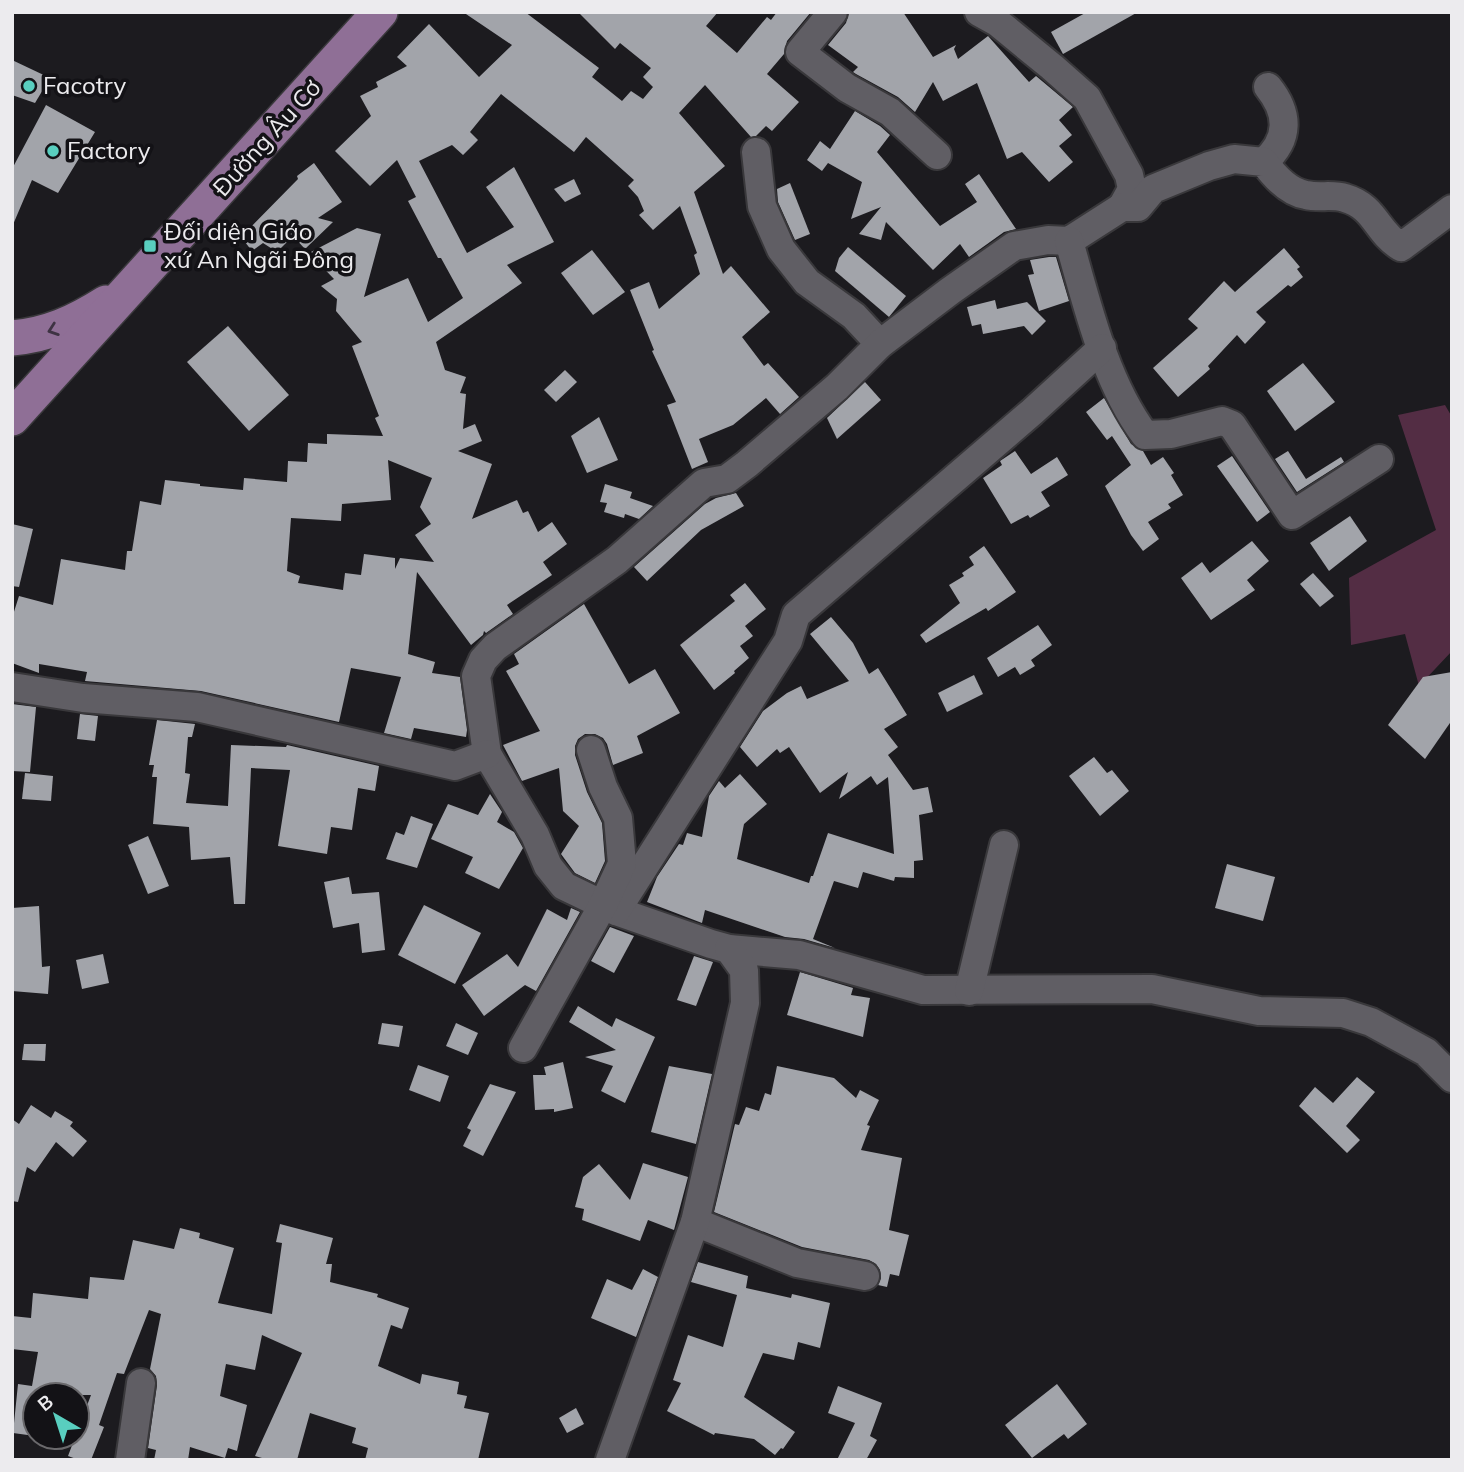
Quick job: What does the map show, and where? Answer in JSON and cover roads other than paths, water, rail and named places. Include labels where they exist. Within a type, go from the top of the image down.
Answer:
[{"type":"main road","name":"Đường Âu Cơ","points":[[12,418],[380,12]]},
{"type":"main road","points":[[12,338],[36,336],[77,321],[132,287]]},
{"type":"street","points":[[833,12],[800,52],[847,88],[890,112],[937,155]]},
{"type":"street","points":[[978,12],[998,22],[1087,98],[1129,175],[1132,188],[1122,207],[1069,241],[1048,240],[1014,246],[880,345],[837,387],[747,464],[727,479],[704,483],[617,560],[495,647],[483,660],[477,676],[487,754],[535,835],[548,866],[564,886],[610,908],[729,949],[799,955],[923,990],[1152,989],[1259,1011],[1343,1013],[1371,1023],[1426,1052],[1452,1078]]},
{"type":"street","points":[[1264,162],[1273,153],[1284,131],[1281,103],[1268,87]]},
{"type":"street","points":[[756,152],[762,206],[780,249],[807,282],[854,316],[880,345]]},
{"type":"street","points":[[1122,207],[1138,207],[1153,189],[1209,166],[1234,159],[1264,162],[1278,180],[1305,195],[1345,198],[1371,212],[1380,229],[1401,247],[1452,209]]},
{"type":"street","points":[[1069,241],[1094,329],[1130,414],[1145,435],[1171,434],[1222,421],[1232,425],[1292,515],[1379,459]]},
{"type":"street","points":[[523,1048],[610,908],[788,641],[796,615],[1032,412],[1102,348]]},
{"type":"street","points":[[12,687],[83,698],[197,707],[455,766],[487,754]]},
{"type":"street","points":[[591,750],[603,787],[618,818],[622,864],[610,908]]},
{"type":"street","points":[[969,990],[1004,845]]},
{"type":"street","points":[[610,1460],[695,1222],[745,1003],[744,970],[729,949]]},
{"type":"street","points":[[695,1222],[797,1263],[865,1276]]},
{"type":"street","points":[[130,1460],[141,1383]]},
{"type":"place","name":"Facotry","points":[[29,86]]},
{"type":"place","name":"Factory","points":[[53,151]]},
{"type":"place","name":"Đối diện Giáo xứ An Ngãi Đông","points":[[150,246]]}]
